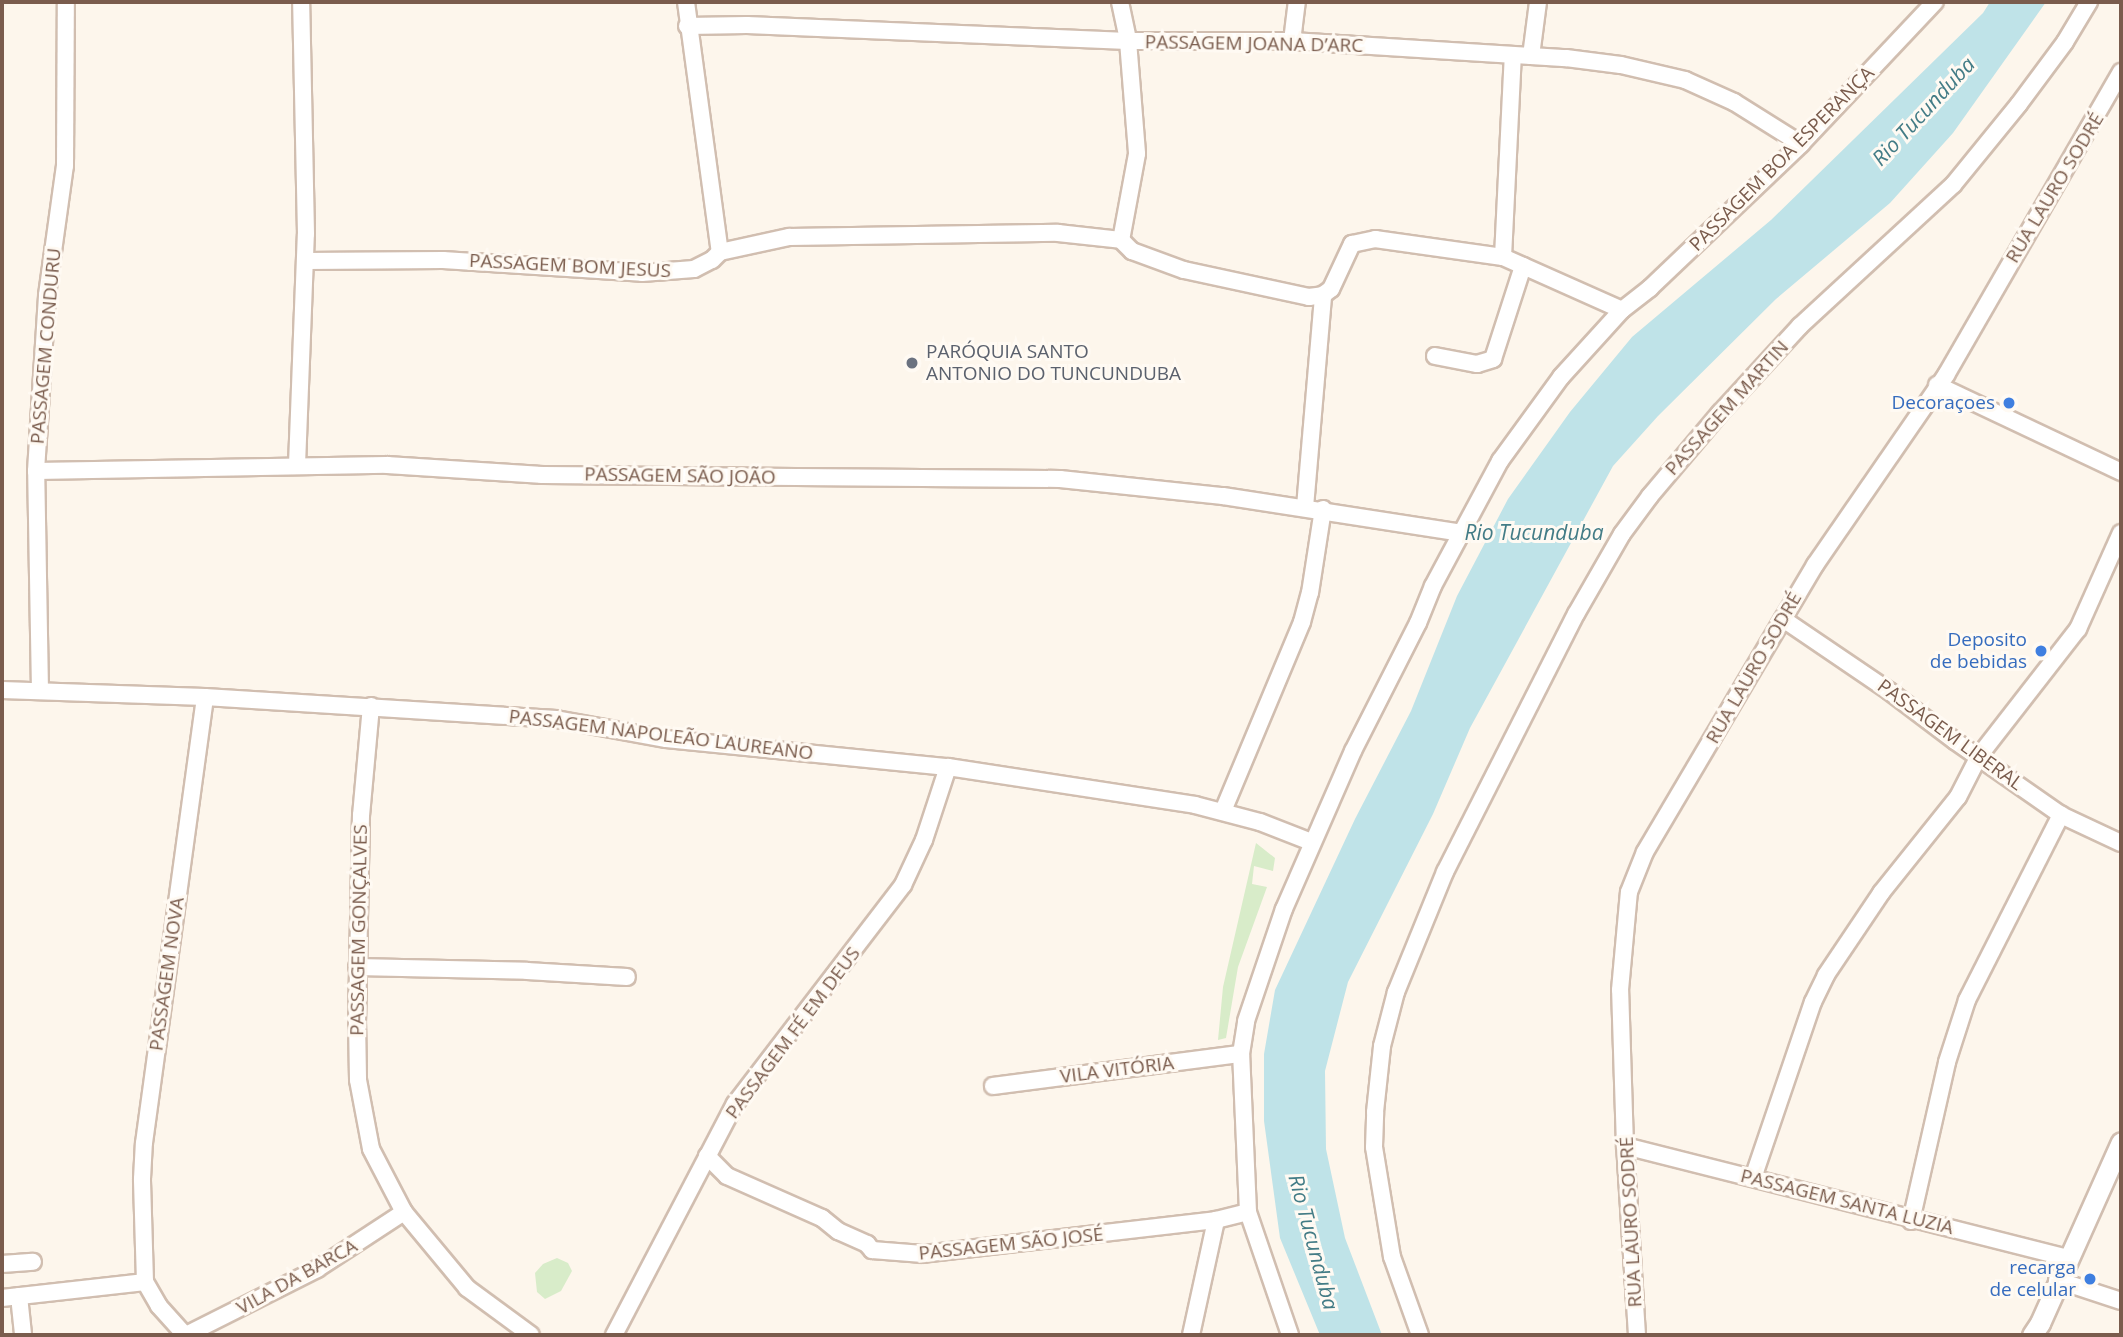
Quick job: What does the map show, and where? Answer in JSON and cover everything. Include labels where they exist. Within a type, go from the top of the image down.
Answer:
[{"type":"street","name":"PASSAGEM CONDURU","points":[[40,691],[36,471],[47,295],[65,166],[66,2]]},
{"type":"street","points":[[296,465],[305,261],[301,2]]},
{"type":"street","points":[[686,2],[687,26],[720,252]]},
{"type":"street","points":[[1120,2],[1128,40],[1137,154],[1121,240]]},
{"type":"street","points":[[1292,41],[1297,2]]},
{"type":"street","points":[[1531,56],[1538,2]]},
{"type":"street","name":"PASSAGEM BOA ESPERANÇA","points":[[1290,1335],[1248,1212],[1241,1054],[1246,1021],[1284,909],[1311,842],[1462,533],[1500,461],[1537,408],[1622,310],[1650,288],[1801,144],[1935,2]]},
{"type":"street","name":"PASSAGEM MARTIN","points":[[1420,1335],[1392,1257],[1374,1147],[1375,1112],[1382,1046],[1396,992],[1445,872],[1576,614],[1622,534],[1650,496],[1720,413],[1800,326],[1953,185],[2020,104],[2065,42],[2089,2]]},
{"type":"street","name":"PASSAGEM JOANA D’ARC","points":[[687,26],[747,25],[1128,40],[1292,41],[1531,56],[1621,65],[1685,80],[1734,102],[1801,144]]},
{"type":"street","points":[[1503,257],[1513,56]]},
{"type":"street","name":"RUA LAURO SODRÉ","points":[[1637,1335],[1625,1146],[1620,990],[1629,892],[1645,852],[1815,565],[1946,375],[2117,94],[2121,72]]},
{"type":"street","name":"PASSAGEM BOM JESUS","points":[[305,261],[443,260],[642,273],[694,269],[712,260],[720,252],[789,237],[1058,233],[1121,240],[1132,251],[1184,270],[1292,296],[1323,295]]},
{"type":"street","points":[[1305,507],[1323,295],[1331,289],[1352,244],[1375,239],[1503,257],[1622,310]]},
{"type":"street","points":[[1435,356],[1477,364],[1493,359],[1523,266]]},
{"type":"street","points":[[1937,385],[2121,472]]},
{"type":"street","name":"PASSAGEM SÃO JOÃO","points":[[36,471],[387,465],[542,475],[1060,479],[1323,509],[1462,533]]},
{"type":"street","points":[[1223,811],[1302,622],[1310,593],[1323,509]]},
{"type":"street","points":[[1753,1178],[1813,1002],[1826,975],[1881,893],[1958,797],[1979,756],[2078,629],[2121,533]]},
{"type":"street","name":"PASSAGEM LIBERAL","points":[[1783,619],[2061,815],[2121,843]]},
{"type":"street","name":"PASSAGEM NAPOLEÃO LAUREANO","points":[[2,690],[205,697],[556,719],[666,739],[948,767],[1223,811],[1311,842]]},
{"type":"street","name":"PASSAGEM NOVA","points":[[145,1282],[144,1143],[205,697]]},
{"type":"street","name":"PASSAGEM GONÇALVES","points":[[370,706],[361,815],[357,967],[358,1080],[373,1154],[404,1212],[467,1288],[531,1335]]},
{"type":"street","name":"PASSAGEM FÉ EM DEUS","points":[[614,1335],[735,1104],[864,940],[903,885],[924,841],[948,767]]},
{"type":"street","points":[[1911,1221],[1947,1062],[1967,1000],[2061,815]]},
{"type":"street","points":[[357,967],[527,971],[627,977]]},
{"type":"street","name":"VILA VITÓRIA","points":[[993,1086],[1241,1054]]},
{"type":"street","points":[[2032,1335],[2040,1323],[2121,1142]]},
{"type":"street","name":"PASSAGEM SANTA LUZIA","points":[[1625,1146],[1911,1221],[2068,1258]]},
{"type":"street","name":"PASSAGEM SÃO JOSÉ","points":[[707,1156],[727,1176],[822,1218],[838,1231],[867,1244],[872,1250],[923,1254],[1216,1220],[1248,1212]]},
{"type":"street","name":"VILA DA BARCA","points":[[186,1335],[306,1275],[404,1212]]},
{"type":"street","points":[[1191,1335],[1216,1220]]},
{"type":"street","points":[[2,1264],[33,1262]]},
{"type":"street","points":[[2057,1280],[2121,1301]]},
{"type":"street","points":[[2,1297],[145,1282],[159,1306],[186,1335]]},
{"type":"street","points":[[19,1296],[23,1335]]},
{"type":"green space","points":[[1256,843],[1275,858],[1273,871],[1254,866],[1252,884],[1267,887],[1238,967],[1226,1038],[1218,1040],[1223,987]]},
{"type":"green space","points":[[557,1258],[568,1263],[572,1271],[561,1291],[545,1299],[537,1292],[535,1273],[543,1264]]},
{"type":"water","name":"Rio Tucunduba","points":[[1990,2],[2046,2],[1953,133],[1890,203],[1776,299],[1658,416],[1613,466],[1470,728],[1433,814],[1348,982],[1325,1071],[1326,1149],[1345,1238],[1382,1335],[1320,1335],[1280,1238],[1264,1121],[1264,1054],[1275,990],[1355,819],[1411,711],[1457,596],[1508,499],[1570,412],[1632,337],[1771,220],[1983,13]]},
{"type":"place","name":"PARÓQUIA SANTO ANTONIO DO TUNCUNDUBA","points":[[912,363]]},
{"type":"place","name":"Decoraçoes","points":[[2009,403]]},
{"type":"place","name":"Deposito de bebidas","points":[[2041,651]]},
{"type":"place","name":"recarga de celular","points":[[2090,1279]]}]
